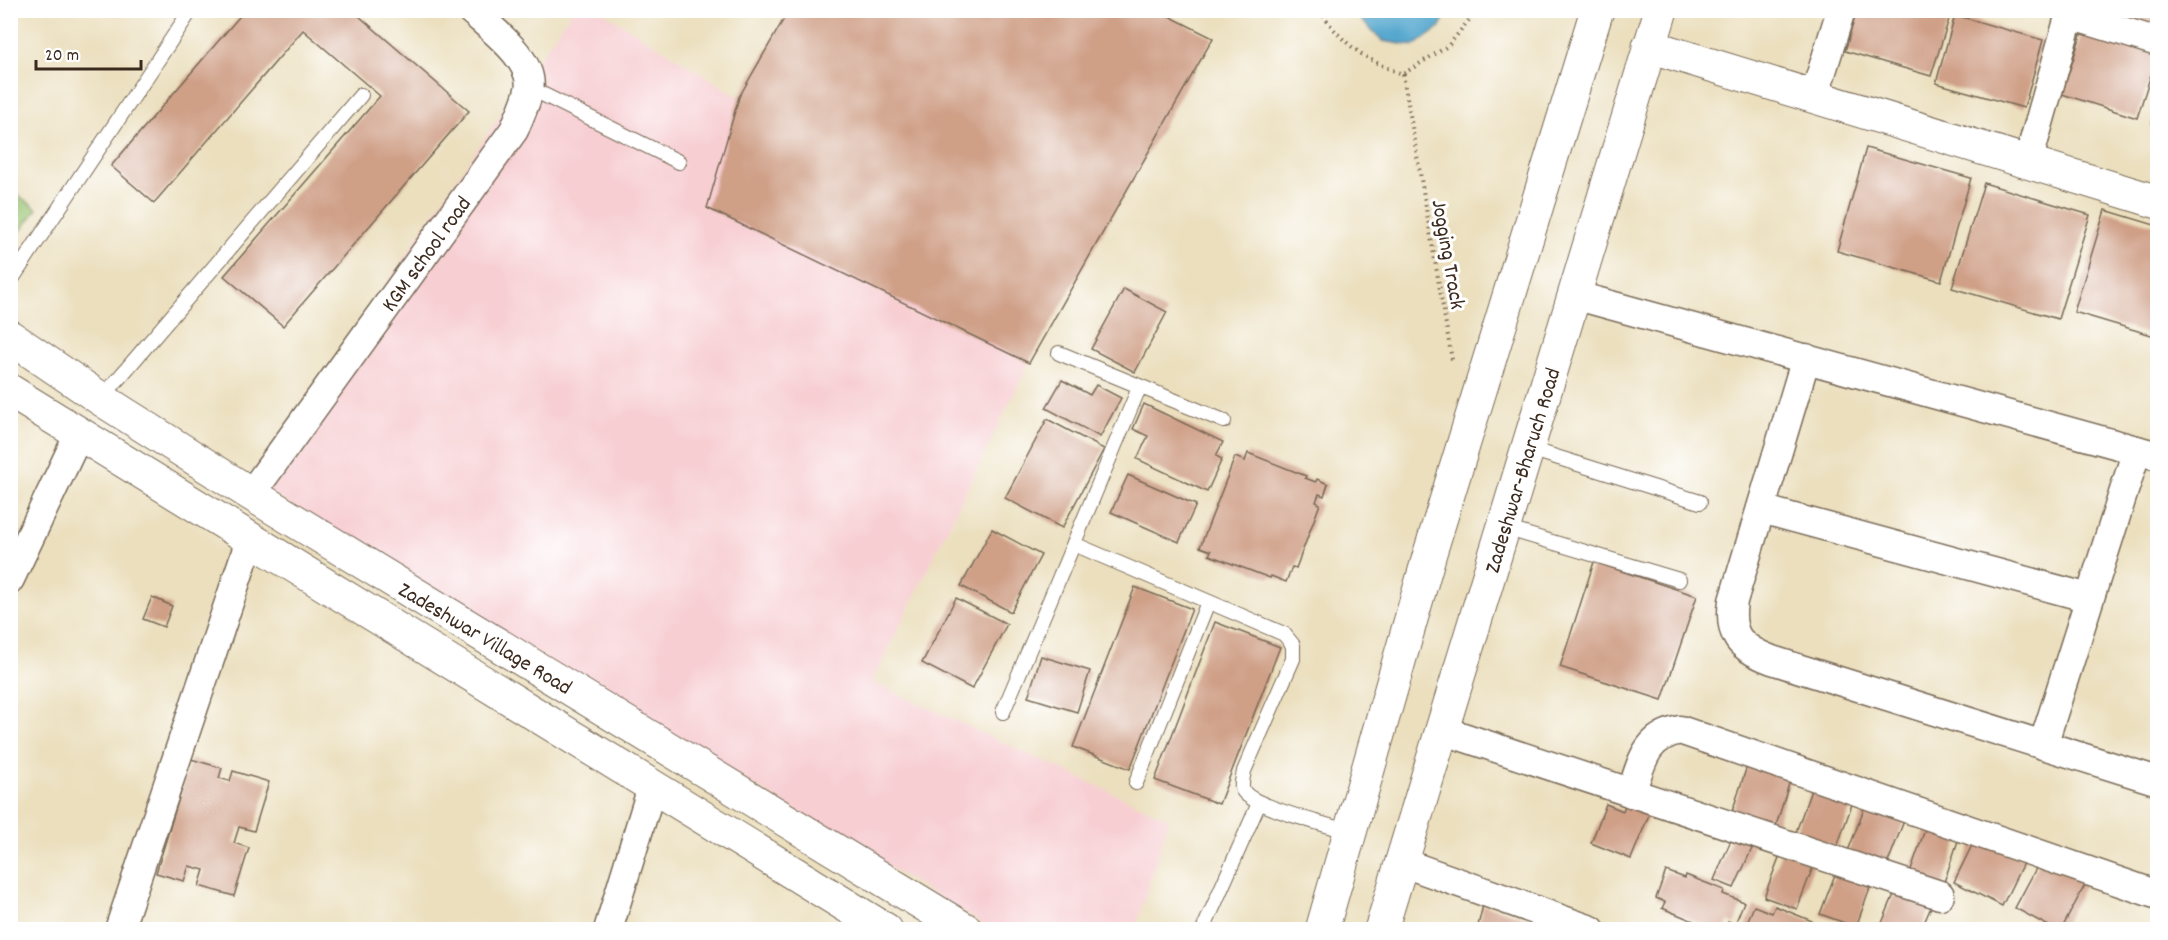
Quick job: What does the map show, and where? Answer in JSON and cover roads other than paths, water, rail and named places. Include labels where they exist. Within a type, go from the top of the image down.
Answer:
[{"type":"street","points":[[471,10],[520,56],[530,88]]},
{"type":"street","points":[[1322,930],[1430,552],[1597,10]]},
{"type":"street","name":"Zadeshwar-Bharuch Road","points":[[1381,930],[1505,528],[1527,448],[1649,46],[1662,10]]},
{"type":"street","points":[[1814,97],[1841,10]]},
{"type":"street","points":[[2028,162],[2071,13],[2157,42]]},
{"type":"street","points":[[1649,46],[2157,202]]},
{"type":"street","name":"KGM school road","points":[[251,494],[514,130],[530,88]]},
{"type":"street","points":[[1574,295],[2147,453],[2090,598],[2043,745]]},
{"type":"street","name":"Zadeshwar Village Road","points":[[10,337],[101,399],[251,494],[966,930]]},
{"type":"street","points":[[1806,358],[1733,601],[1730,622],[1739,639],[1752,652],[2157,781]]},
{"type":"street","points":[[10,391],[873,926]]},
{"type":"street","points":[[10,579],[79,434]]},
{"type":"street","points":[[1761,509],[2090,598]]},
{"type":"street","points":[[118,930],[250,540]]},
{"type":"street","points":[[1442,730],[1940,895]]},
{"type":"street","points":[[1630,793],[1647,751],[1663,733],[1680,730],[2157,895]]},
{"type":"street","points":[[608,930],[652,787]]},
{"type":"street","points":[[1401,862],[1591,930]]},
{"type":"lane","points":[[10,282],[191,10]]},
{"type":"lane","points":[[530,88],[679,162]]},
{"type":"lane","points":[[101,399],[361,95]]},
{"type":"lane","points":[[1059,353],[1139,388],[1224,421]]},
{"type":"lane","points":[[1003,712],[1139,388]]},
{"type":"lane","points":[[1527,448],[1700,501]]},
{"type":"lane","points":[[1505,528],[1679,580]]},
{"type":"lane","points":[[1074,544],[1284,634],[1293,645],[1293,659],[1244,771],[1241,785],[1245,793],[1259,803],[1350,832]]},
{"type":"lane","points":[[1136,783],[1208,602]]},
{"type":"lane","points":[[1203,930],[1259,803]]},
{"type":"water","points":[[1352,11],[1448,11],[1439,28],[1414,46],[1383,41]]}]
